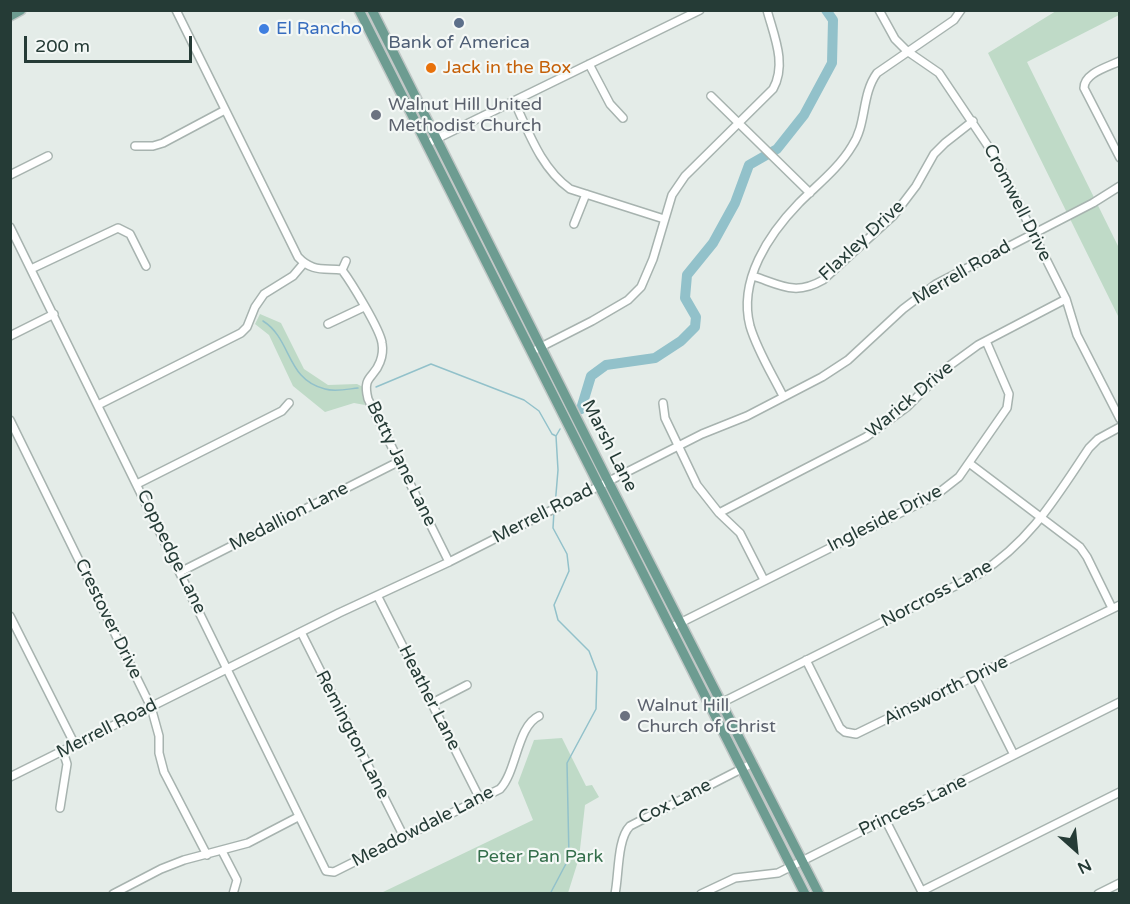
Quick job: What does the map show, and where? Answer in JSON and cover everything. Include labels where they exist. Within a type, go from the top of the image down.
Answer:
[{"type":"main road","points":[[10,16],[21,10]]},
{"type":"main road","name":"Marsh Lane","points":[[359,10],[805,894]]},
{"type":"main road","name":"Marsh Lane","points":[[372,10],[608,481],[819,894]]},
{"type":"main road","points":[[381,55],[392,49]]},
{"type":"main road","points":[[476,244],[487,239]]},
{"type":"street","points":[[176,10],[294,251],[304,263],[315,269],[342,270],[346,261]]},
{"type":"street","points":[[426,144],[700,10]]},
{"type":"street","points":[[530,351],[628,300],[641,287],[653,259],[672,195],[685,176],[773,89],[780,72],[780,59],[768,10]]},
{"type":"street","name":"Cromwell Drive","points":[[879,10],[895,39],[907,51],[939,73],[994,155],[1066,299],[1077,335],[1119,419]]},
{"type":"street","points":[[783,396],[754,338],[750,325],[749,291],[753,276],[776,229],[844,158],[854,144],[860,128],[865,96],[871,81],[882,68],[954,20],[961,10]]},
{"type":"street","points":[[1119,61],[1088,76],[1084,82],[1084,88],[1119,158]]},
{"type":"street","points":[[589,64],[610,105],[623,118]]},
{"type":"street","points":[[711,96],[810,193]]},
{"type":"street","points":[[514,101],[544,163],[558,180],[570,189],[664,219]]},
{"type":"street","points":[[135,146],[153,146],[163,143],[225,110]]},
{"type":"street","name":"Flaxley Drive","points":[[753,276],[796,290],[810,288],[823,280],[894,214],[916,186],[934,154],[973,121]]},
{"type":"street","points":[[10,175],[48,156]]},
{"type":"street","name":"Merrell Road","points":[[10,777],[301,632],[449,562],[678,446],[747,416],[822,377],[848,360],[903,309],[936,284],[1097,201],[1119,186]]},
{"type":"street","points":[[574,224],[586,194]]},
{"type":"street","name":"Coppedge Lane","points":[[10,226],[298,817],[326,871],[334,872]]},
{"type":"street","points":[[31,269],[118,228],[130,234],[146,266]]},
{"type":"street","points":[[98,405],[241,333],[247,327],[255,307],[264,294],[293,276],[304,263]]},
{"type":"street","name":"Betty Jane Lane","points":[[342,270],[352,283],[382,342],[380,364],[369,377],[366,388],[368,399],[449,562]]},
{"type":"street","name":"Warick Drive","points":[[719,513],[866,438],[907,406],[945,369],[986,341],[1066,299]]},
{"type":"street","points":[[328,324],[364,307]]},
{"type":"street","points":[[10,336],[54,314]]},
{"type":"street","name":"Ingleside Drive","points":[[670,628],[936,495],[959,477],[1004,413],[1009,400],[1006,385],[986,341]]},
{"type":"street","points":[[137,484],[282,411],[289,403]]},
{"type":"street","points":[[663,403],[665,418],[698,485],[719,513],[740,533],[764,580]]},
{"type":"street","name":"Crestover Drive","points":[[10,420],[151,707],[159,736],[159,753],[164,772],[207,855]]},
{"type":"street","name":"Norcross Lane","points":[[711,708],[979,574],[1016,547],[1042,517],[1089,448],[1098,439],[1119,427]]},
{"type":"street","name":"Medallion Lane","points":[[180,572],[398,462]]},
{"type":"street","points":[[969,463],[1080,547],[1116,607]]},
{"type":"street","name":"Heather Lane","points":[[378,597],[480,799]]},
{"type":"street","name":"Ainsworth Drive","points":[[806,660],[840,728],[850,734],[860,734],[1116,607]]},
{"type":"street","points":[[10,616],[75,745]]},
{"type":"street","name":"Remington Lane","points":[[301,632],[404,837]]},
{"type":"street","points":[[975,677],[1014,755]]},
{"type":"street","points":[[432,703],[467,685]]},
{"type":"street","name":"Princess Lane","points":[[701,894],[735,878],[771,875],[791,866],[1119,702]]},
{"type":"street","name":"Meadowdale Lane","points":[[334,872],[500,789],[507,781],[521,740],[533,718],[539,716]]},
{"type":"street","points":[[60,808],[67,764],[63,751]]},
{"type":"street","name":"Cox Lane","points":[[615,894],[619,877],[621,840],[630,826],[753,763]]},
{"type":"street","points":[[885,819],[922,892],[1119,792]]},
{"type":"street","points":[[113,894],[161,869],[184,860],[248,843],[298,817]]},
{"type":"street","points":[[222,851],[237,880],[233,894]]},
{"type":"street","points":[[1098,894],[1119,883]]},
{"type":"green space","points":[[1056,11],[1119,11],[1119,15],[1027,62],[1119,248],[1119,318],[988,53]]},
{"type":"green space","points":[[260,314],[281,323],[304,369],[328,385],[357,384],[363,387],[362,395],[365,405],[354,403],[325,412],[293,386],[269,335],[255,324]]},
{"type":"green space","name":"Peter Pan Park","points":[[562,738],[586,786],[592,785],[599,797],[585,805],[579,858],[568,893],[381,893],[533,820],[518,783],[534,740]]},
{"type":"waterway","points":[[581,409],[591,376],[606,365],[655,358],[681,341],[695,327],[696,317],[685,298],[687,275],[713,243],[735,203],[749,165],[777,149],[804,115],[832,63],[833,20],[826,10]]},
{"type":"waterway","points":[[263,321],[279,338],[296,368],[312,384],[333,390],[358,388]]},
{"type":"waterway","points":[[376,387],[431,364],[524,400],[539,411],[552,434],[556,436]]},
{"type":"waterway","points":[[555,506],[558,470],[556,436],[560,429]]},
{"type":"waterway","points":[[550,894],[569,858],[567,763],[596,709],[597,672],[589,651],[558,620],[554,605],[569,571],[567,554],[553,528],[554,511]]},
{"type":"place","name":"Bank of America","points":[[459,23]]},
{"type":"place","name":"El Rancho","points":[[264,29]]},
{"type":"place","name":"Jack in the Box","points":[[431,68]]},
{"type":"place","name":"Walnut Hill United Methodist Church","points":[[376,115]]},
{"type":"place","name":"Walnut Hill Church of Christ","points":[[625,716]]}]
